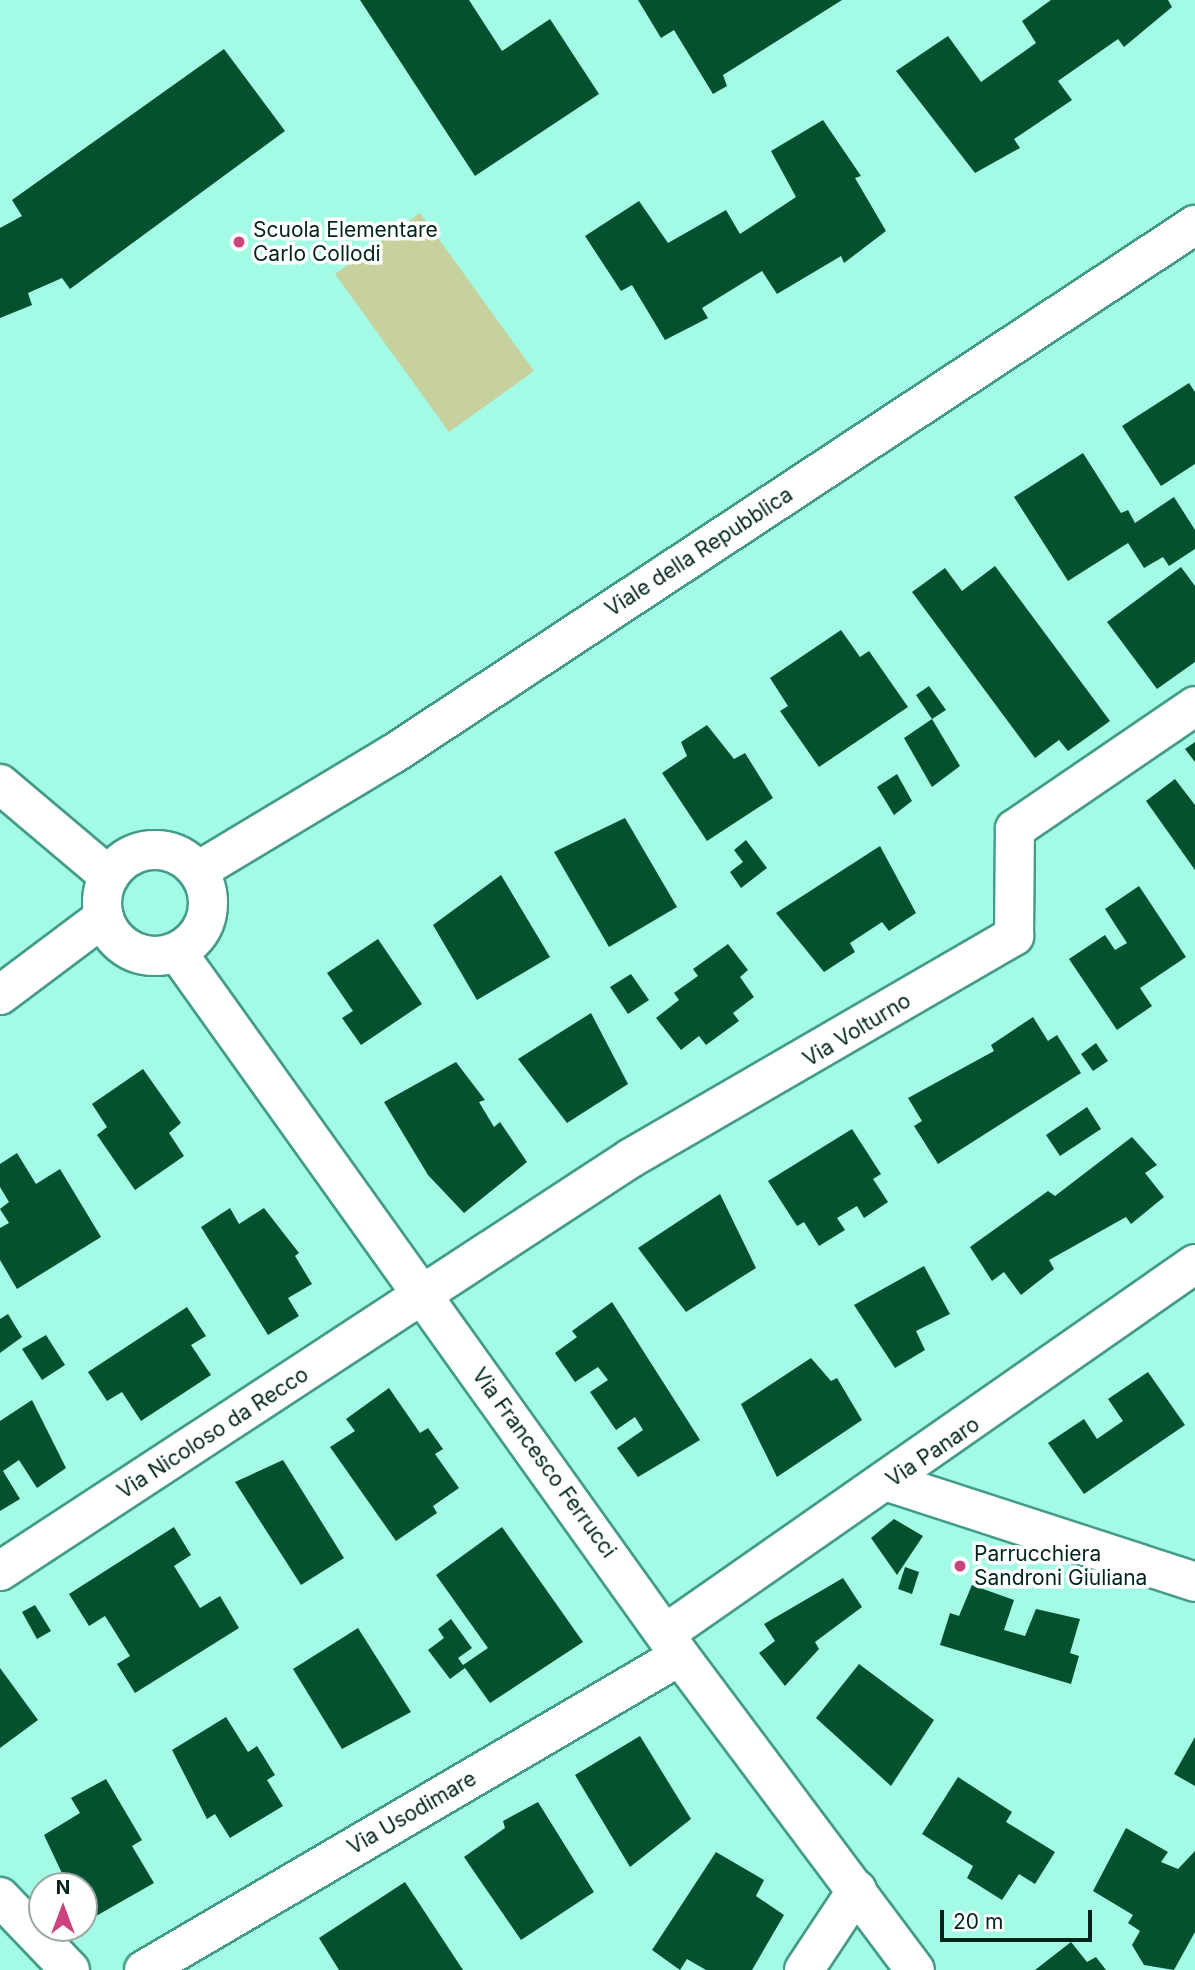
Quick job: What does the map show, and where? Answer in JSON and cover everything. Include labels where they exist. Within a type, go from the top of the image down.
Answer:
[{"type":"street","name":"Viale della Repubblica","points":[[198,871],[393,754],[1195,225]]},
{"type":"street","name":"Via Volturno","points":[[426,1296],[631,1158],[1014,936],[1015,829],[1195,706]]},
{"type":"street","points":[[0,784],[109,876]]},
{"type":"street","points":[[149,849],[177,854],[198,871],[208,892],[208,916],[197,938],[177,952],[151,956],[127,949],[104,917],[109,876],[124,860],[149,849]]},
{"type":"street","points":[[0,995],[104,917]]},
{"type":"street","name":"Via Francesco Ferrucci","points":[[177,952],[426,1296],[673,1645],[915,1970]]},
{"type":"street","name":"Via Panaro","points":[[673,1645],[888,1482],[1195,1264]]},
{"type":"street","name":"Via Nicoloso da Recco","points":[[0,1571],[426,1296]]},
{"type":"street","points":[[888,1482],[1195,1582]]},
{"type":"street","name":"Via Usodimare","points":[[144,1970],[673,1645]]},
{"type":"street","points":[[804,1970],[857,1890]]},
{"type":"street","points":[[0,1898],[70,1970]]},
{"type":"green space","points":[[420,213],[534,371],[449,432],[335,274]]},
{"type":"building","points":[[360,0],[469,0],[502,51],[550,19],[599,94],[475,176]]},
{"type":"building","points":[[638,0],[842,0],[723,75],[727,86],[713,94],[674,30],[661,38]]},
{"type":"building","points":[[1051,0],[1168,0],[1172,7],[1124,47],[1118,39],[1058,81],[1072,100],[1014,139],[1020,148],[975,173],[896,71],[948,36],[981,82],[1036,43],[1022,21]]},
{"type":"building","points":[[224,49],[285,131],[70,289],[62,278],[28,293],[32,305],[0,318],[0,228],[22,216],[12,200]]},
{"type":"building","points":[[823,120],[861,176],[855,178],[886,231],[844,263],[841,256],[777,294],[762,271],[702,308],[708,318],[665,340],[632,285],[621,291],[585,236],[639,201],[668,243],[726,210],[740,234],[796,197],[771,151]]},
{"type":"building","points":[[1189,383],[1195,392],[1195,464],[1161,486],[1122,426]]},
{"type":"building","points":[[1083,453],[1121,513],[1128,510],[1135,523],[1174,497],[1195,530],[1195,549],[1169,566],[1163,557],[1144,568],[1128,543],[1068,581],[1014,497]]},
{"type":"building","points":[[995,566],[1110,721],[1068,751],[1059,740],[1035,758],[912,592],[945,568],[962,591]]},
{"type":"building","points":[[1181,567],[1195,586],[1195,662],[1157,689],[1107,622]]},
{"type":"building","points":[[841,630],[860,657],[869,651],[908,707],[819,767],[780,711],[788,706],[770,678]]},
{"type":"building","points":[[929,686],[946,710],[932,719],[916,695]]},
{"type":"building","points":[[932,719],[960,766],[932,787],[904,738]]},
{"type":"building","points":[[707,725],[734,759],[745,753],[773,798],[707,841],[662,773],[687,756],[681,742]]},
{"type":"building","points":[[1195,742],[1195,762],[1185,749]]},
{"type":"building","points":[[897,774],[912,801],[894,815],[877,787]]},
{"type":"building","points":[[1175,779],[1195,805],[1195,870],[1146,801]]},
{"type":"building","points":[[625,818],[677,907],[609,947],[554,852]]},
{"type":"building","points":[[746,840],[767,868],[741,888],[730,872],[743,862],[734,850]]},
{"type":"building","points":[[880,846],[916,913],[889,931],[882,922],[850,943],[855,952],[824,972],[776,913]]},
{"type":"building","points":[[501,875],[550,957],[477,1000],[433,925]]},
{"type":"building","points":[[1139,886],[1186,957],[1140,988],[1152,1006],[1117,1030],[1069,959],[1105,935],[1115,950],[1127,943],[1105,909]]},
{"type":"building","points":[[378,939],[422,1004],[361,1045],[342,1018],[353,1011],[327,973]]},
{"type":"building","points":[[728,944],[748,970],[740,977],[754,997],[733,1013],[739,1021],[706,1045],[699,1036],[681,1050],[656,1018],[679,1000],[674,993],[698,976],[693,969]]},
{"type":"building","points":[[631,974],[649,1000],[628,1014],[610,987]]},
{"type":"building","points":[[591,1013],[628,1084],[567,1123],[518,1059]]},
{"type":"building","points":[[1033,1017],[1048,1041],[1057,1035],[1081,1073],[938,1164],[914,1126],[922,1121],[908,1098],[994,1051],[991,1045]]},
{"type":"building","points":[[1096,1043],[1108,1061],[1093,1071],[1081,1054]]},
{"type":"building","points":[[456,1062],[485,1100],[479,1102],[494,1127],[500,1122],[527,1162],[464,1213],[428,1175],[384,1102]]},
{"type":"building","points":[[143,1069],[181,1123],[169,1133],[184,1156],[135,1190],[97,1135],[107,1127],[92,1104]]},
{"type":"building","points":[[1087,1107],[1101,1129],[1060,1156],[1046,1135]]},
{"type":"building","points":[[852,1129],[881,1174],[873,1179],[888,1202],[864,1218],[857,1206],[837,1218],[845,1230],[819,1246],[804,1222],[797,1226],[768,1181]]},
{"type":"building","points":[[1132,1137],[1157,1165],[1145,1173],[1164,1197],[1131,1224],[1126,1217],[1049,1260],[1054,1269],[1021,1295],[1004,1272],[992,1281],[970,1247],[1048,1191],[1055,1196]]},
{"type":"building","points":[[17,1153],[36,1184],[60,1169],[101,1237],[17,1289],[0,1260],[0,1228],[9,1223],[0,1209],[9,1202],[0,1187],[0,1164]]},
{"type":"building","points":[[720,1194],[756,1268],[686,1312],[638,1248]]},
{"type":"building","points":[[230,1208],[239,1224],[264,1208],[299,1253],[295,1256],[312,1284],[288,1298],[299,1316],[268,1335],[201,1227]]},
{"type":"building","points":[[924,1266],[950,1314],[916,1331],[925,1350],[895,1368],[854,1305]]},
{"type":"building","points":[[612,1302],[700,1440],[638,1477],[617,1448],[643,1430],[635,1417],[616,1430],[590,1392],[608,1380],[598,1367],[575,1382],[555,1353],[577,1337],[572,1331]]},
{"type":"building","points":[[187,1307],[206,1336],[191,1345],[211,1375],[141,1421],[122,1392],[107,1401],[88,1372]]},
{"type":"building","points":[[8,1314],[22,1337],[0,1353],[0,1319]]},
{"type":"building","points":[[46,1335],[65,1365],[42,1380],[22,1349]]},
{"type":"building","points":[[811,1358],[831,1381],[837,1378],[862,1420],[777,1477],[741,1404]]},
{"type":"building","points":[[1148,1372],[1185,1425],[1084,1494],[1048,1443],[1084,1419],[1097,1439],[1123,1421],[1108,1399]]},
{"type":"building","points":[[389,1388],[420,1433],[428,1428],[443,1449],[435,1454],[459,1488],[433,1506],[437,1513],[396,1541],[330,1447],[355,1431],[346,1419]]},
{"type":"building","points":[[32,1400],[66,1468],[37,1488],[19,1460],[3,1471],[20,1499],[0,1511],[0,1421]]},
{"type":"building","points":[[283,1460],[344,1558],[301,1585],[235,1482]]},
{"type":"building","points":[[894,1519],[923,1536],[897,1575],[871,1538]]},
{"type":"building","points":[[174,1527],[191,1555],[174,1566],[200,1608],[220,1596],[239,1628],[135,1693],[117,1664],[130,1656],[105,1616],[89,1626],[69,1594]]},
{"type":"building","points":[[502,1527],[583,1642],[490,1703],[465,1668],[450,1679],[428,1650],[444,1638],[438,1629],[451,1619],[472,1648],[458,1658],[463,1665],[488,1648],[436,1575]]},
{"type":"building","points":[[905,1567],[919,1572],[912,1594],[898,1589]]},
{"type":"building","points":[[843,1578],[862,1607],[815,1642],[819,1649],[785,1686],[759,1653],[775,1641],[764,1624]]},
{"type":"building","points":[[972,1585],[1014,1600],[1004,1630],[1025,1636],[1036,1609],[1080,1619],[1070,1653],[1079,1656],[1071,1684],[940,1645],[950,1613],[959,1616]]},
{"type":"building","points":[[35,1605],[51,1631],[37,1639],[22,1612]]},
{"type":"building","points":[[358,1628],[411,1712],[342,1749],[293,1669]]},
{"type":"building","points":[[859,1664],[934,1720],[891,1786],[816,1718]]},
{"type":"building","points":[[0,1668],[38,1720],[0,1748]]},
{"type":"building","points":[[226,1717],[248,1752],[257,1746],[275,1775],[267,1780],[283,1806],[230,1838],[215,1814],[207,1819],[172,1750]]},
{"type":"building","points":[[640,1736],[691,1819],[630,1867],[575,1775]]},
{"type":"building","points":[[1195,1737],[1195,1786],[1174,1774]]},
{"type":"building","points":[[958,1777],[1012,1812],[1006,1822],[1055,1852],[1035,1884],[1019,1874],[1002,1900],[967,1878],[973,1866],[922,1834]]},
{"type":"building","points":[[106,1779],[142,1840],[132,1846],[154,1883],[98,1915],[98,1872],[61,1872],[44,1835],[80,1813],[71,1798]]},
{"type":"building","points":[[538,1802],[594,1892],[521,1940],[464,1857],[505,1828],[503,1821]]},
{"type":"building","points":[[1126,1828],[1168,1852],[1161,1862],[1178,1869],[1195,1851],[1195,1932],[1174,1970],[1144,1965],[1132,1945],[1140,1931],[1128,1923],[1133,1915],[1093,1891]]},
{"type":"building","points":[[716,1852],[764,1880],[756,1896],[784,1915],[752,1970],[706,1970],[687,1959],[680,1970],[652,1950]]},
{"type":"building","points":[[405,1882],[463,1970],[339,1970],[319,1938]]},
{"type":"building","points":[[1071,1942],[1087,1962],[1096,1957],[1106,1970],[1035,1970]]},
{"type":"place","name":"Scuola Elementare Carlo Collodi","points":[[239,242]]},
{"type":"place","name":"Parrucchiera Sandroni Giuliana","points":[[960,1566]]}]
